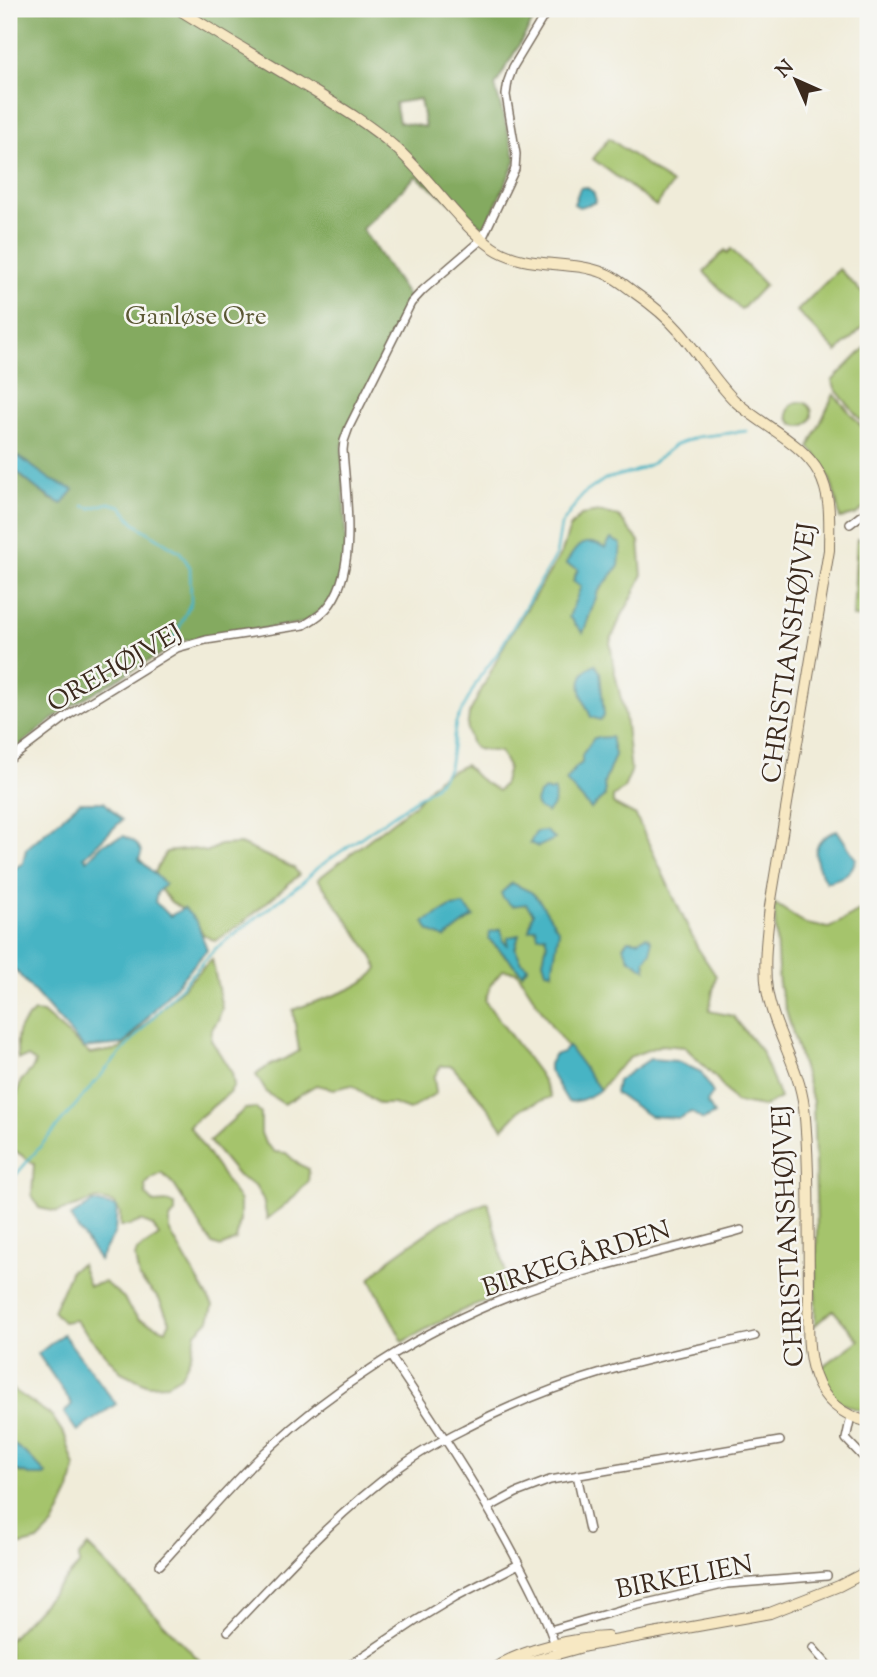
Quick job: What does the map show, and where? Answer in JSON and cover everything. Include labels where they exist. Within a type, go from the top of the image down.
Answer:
[{"type":"street","name":"CHRISTIANSHØJVEJ","points":[[178,9],[364,122],[398,150],[482,239],[494,248],[513,257],[534,262],[606,273],[629,288],[679,331],[735,400],[811,460],[819,473],[826,490],[829,509],[829,550],[772,899],[766,943],[767,990],[804,1106],[810,1359],[820,1390],[828,1401],[838,1409],[868,1422]]},
{"type":"street","points":[[482,239],[515,169],[516,154],[506,95],[508,81],[513,67],[548,9]]},
{"type":"street","name":"OREHØJVEJ","points":[[9,760],[70,715],[177,648],[206,640],[303,625],[326,610],[341,584],[349,547],[343,450],[349,427],[411,303],[482,239]]},
{"type":"street","points":[[850,524],[868,510]]},
{"type":"street","name":"BIRKEGÅRDEN","points":[[160,1565],[266,1452],[349,1384],[391,1357],[459,1319],[521,1292],[617,1262],[741,1230]]},
{"type":"street","points":[[228,1631],[336,1518],[401,1465],[445,1439],[495,1413],[552,1389],[613,1369],[755,1336]]},
{"type":"street","points":[[391,1357],[488,1508],[551,1630],[556,1649]]},
{"type":"street","points":[[852,1416],[846,1439],[868,1462]]},
{"type":"street","points":[[488,1508],[550,1480],[780,1441]]},
{"type":"street","points":[[577,1475],[589,1530]]},
{"type":"street","points":[[345,1668],[455,1597],[519,1564]]},
{"type":"street","points":[[507,1668],[585,1638],[629,1637],[770,1613],[868,1571]]},
{"type":"street","name":"BIRKELIEN","points":[[551,1630],[630,1606],[727,1584],[827,1576]]},
{"type":"street","points":[[813,1648],[830,1668]]},
{"type":"street","points":[[495,1668],[521,1655],[556,1649]]},
{"type":"green space","name":"Ganløse Ore","points":[[9,9],[540,9],[495,86],[516,160],[485,229],[416,176],[362,229],[409,298],[342,447],[346,547],[337,592],[323,609],[303,623],[183,641],[66,709],[9,754]],"holes":[[[420,99],[425,127],[399,122],[395,103]],[[19,457],[51,480],[73,491],[62,504],[50,499],[22,477]]]},
{"type":"green space","points":[[609,138],[672,184],[656,206],[593,159]]},
{"type":"green space","points":[[731,249],[765,285],[741,310],[704,272],[725,250],[727,253]]},
{"type":"green space","points":[[839,269],[868,299],[868,318],[862,328],[837,352],[797,311]]},
{"type":"green space","points":[[868,345],[868,429],[836,390],[832,381]]},
{"type":"green space","points":[[834,394],[868,434],[868,505],[855,515],[840,518],[826,471],[809,447]]},
{"type":"green space","points":[[800,402],[809,405],[812,414],[809,423],[800,426],[791,423],[788,414],[791,405]]},
{"type":"green space","points":[[599,512],[618,516],[639,541],[642,576],[610,642],[625,716],[631,772],[624,788],[613,797],[613,804],[636,816],[697,947],[716,976],[709,1011],[733,1016],[762,1052],[780,1098],[763,1107],[735,1102],[717,1079],[685,1047],[661,1045],[632,1056],[600,1090],[553,1028],[517,972],[503,970],[491,984],[485,1001],[540,1075],[551,1097],[522,1108],[503,1128],[452,1066],[441,1066],[434,1077],[436,1093],[409,1110],[393,1104],[379,1104],[352,1085],[334,1089],[316,1085],[284,1104],[267,1093],[256,1075],[299,1051],[293,1010],[351,988],[372,976],[378,968],[368,949],[318,879],[415,804],[439,777],[465,765],[478,778],[498,791],[504,783],[508,767],[500,752],[477,749],[472,745],[467,730],[469,714],[506,642],[562,552],[570,527],[581,515]],"holes":[[[605,548],[618,566],[598,592],[583,633],[582,585],[573,581],[578,569],[567,564]],[[615,755],[604,783],[605,795],[575,768],[582,763]],[[517,886],[532,893],[544,909],[549,930],[552,972],[543,962],[547,943],[545,935],[531,920],[534,914],[526,904],[519,904]],[[500,930],[503,941],[509,946],[517,943],[515,949],[522,962],[522,973],[489,939]],[[628,940],[638,941],[646,968],[633,961]]]},
{"type":"green space","points":[[857,539],[868,540],[868,618],[853,617]]},
{"type":"green space","points":[[240,844],[294,868],[299,875],[241,924],[215,941],[204,935],[182,909],[171,902],[159,888],[155,872],[166,852],[193,849],[207,852],[220,845]]},
{"type":"green space","points":[[774,903],[806,924],[829,928],[868,906],[868,1413],[842,1403],[832,1395],[818,1370],[859,1340],[833,1310],[815,1325],[817,1226],[813,1102],[779,986]]},
{"type":"green space","points":[[212,959],[222,1008],[212,1029],[211,1040],[232,1073],[234,1085],[230,1092],[189,1126],[240,1201],[240,1220],[236,1240],[221,1247],[212,1244],[174,1185],[162,1173],[145,1185],[146,1195],[154,1203],[169,1202],[175,1205],[175,1213],[170,1219],[170,1232],[213,1306],[209,1320],[196,1333],[191,1355],[181,1376],[167,1384],[148,1385],[121,1372],[75,1320],[63,1322],[53,1311],[71,1270],[81,1264],[89,1286],[104,1282],[124,1298],[139,1319],[166,1330],[170,1322],[159,1299],[139,1278],[135,1257],[137,1251],[159,1236],[153,1226],[141,1221],[120,1226],[120,1212],[114,1203],[97,1199],[58,1212],[39,1208],[32,1196],[34,1164],[9,1148],[9,1109],[14,1105],[21,1081],[35,1062],[28,1057],[18,1059],[17,1038],[23,1023],[34,1012],[43,1013],[90,1054],[120,1049]]},
{"type":"green space","points":[[256,1108],[261,1114],[261,1133],[265,1143],[275,1152],[286,1153],[298,1164],[309,1169],[308,1182],[267,1219],[263,1199],[255,1186],[238,1176],[209,1141],[245,1109]]},
{"type":"green space","points":[[488,1202],[510,1290],[454,1314],[403,1342],[370,1279],[390,1259],[445,1220]]},
{"type":"green space","points":[[9,1387],[52,1416],[65,1436],[75,1467],[70,1491],[53,1526],[38,1541],[9,1548],[9,1468],[18,1472],[45,1474],[29,1456],[9,1441]]},
{"type":"green space","points":[[88,1546],[207,1668],[9,1668],[9,1640],[79,1565],[79,1556]]},
{"type":"water","points":[[586,187],[593,192],[596,200],[579,207],[574,204],[580,188]]},
{"type":"water","points":[[19,457],[51,480],[74,490],[62,504],[48,496],[9,464],[11,458]]},
{"type":"water","points":[[611,539],[621,544],[619,566],[598,592],[583,633],[569,617],[581,586],[573,581],[578,569],[566,564],[581,544],[598,544],[605,548]]},
{"type":"water","points":[[595,664],[600,672],[604,715],[600,720],[591,717],[581,688],[583,675]]},
{"type":"water","points":[[611,737],[615,755],[604,783],[605,795],[591,809],[566,781],[582,763],[582,755],[594,738]]},
{"type":"water","points":[[545,790],[555,790],[554,804],[547,813],[538,808],[536,802],[539,794]]},
{"type":"water","points":[[80,802],[104,802],[122,820],[84,857],[87,860],[104,843],[124,836],[135,842],[142,851],[139,859],[165,884],[157,893],[155,902],[170,916],[184,908],[197,922],[207,950],[124,1044],[84,1048],[9,963],[9,872],[23,863],[26,849]]},
{"type":"water","points":[[837,830],[856,859],[845,875],[826,882],[818,866],[816,852],[822,840]]},
{"type":"water","points":[[546,831],[555,839],[538,847],[530,843],[536,832]]},
{"type":"water","points":[[512,883],[531,892],[539,900],[559,931],[552,972],[546,971],[543,961],[547,943],[545,935],[538,936],[536,928],[529,930],[533,913],[526,904],[512,906],[503,898],[501,893]]},
{"type":"water","points":[[464,905],[474,916],[445,938],[429,931],[424,922],[451,907]]},
{"type":"water","points":[[501,929],[503,941],[508,945],[508,937],[519,935],[515,949],[528,967],[522,973],[489,939],[490,932]]},
{"type":"water","points":[[646,936],[651,940],[651,952],[645,960],[646,970],[629,958],[623,946],[628,940],[638,941]]},
{"type":"water","points":[[568,1046],[600,1090],[585,1099],[568,1102],[549,1070],[549,1064],[554,1055],[563,1052]]},
{"type":"water","points":[[650,1059],[677,1061],[701,1072],[713,1093],[707,1102],[714,1114],[703,1120],[691,1112],[679,1118],[650,1116],[615,1093],[617,1081]]},
{"type":"water","points":[[94,1202],[117,1207],[115,1232],[99,1260],[70,1217]]},
{"type":"water","points":[[63,1334],[116,1404],[77,1431],[64,1413],[72,1404],[38,1354]]},
{"type":"water","points":[[9,1441],[29,1456],[46,1474],[33,1476],[9,1468]]},
{"type":"waterway","points":[[9,1183],[109,1066],[215,949],[303,882],[317,868],[435,786],[449,768],[456,722],[479,678],[497,654],[556,555],[561,525],[582,495],[605,479],[651,464],[675,445],[697,437],[747,431]]},
{"type":"waterway","points":[[84,506],[91,508],[109,503],[121,506],[135,524],[180,552],[190,567],[191,602],[174,639],[174,646]]}]
